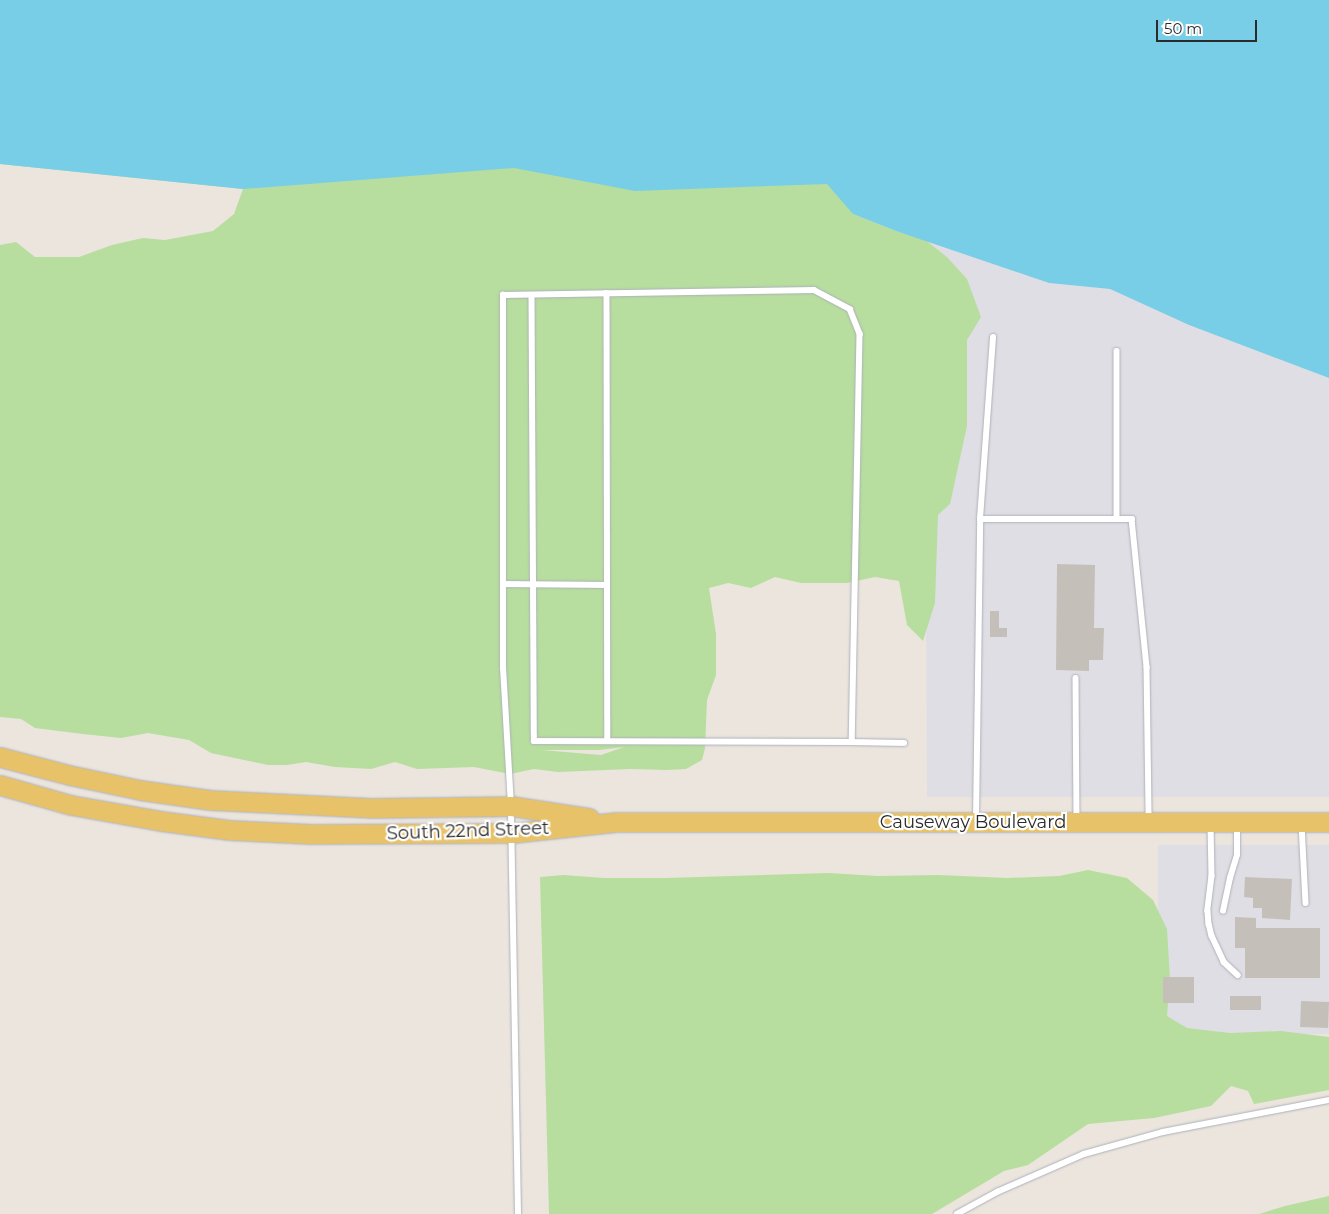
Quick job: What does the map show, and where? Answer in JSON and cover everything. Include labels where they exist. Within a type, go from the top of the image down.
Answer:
[{"type":"main road","name":"South 22nd Street","points":[[0,757],[131,788],[210,800],[371,808],[511,806],[617,822]]},
{"type":"main road","name":"South 22nd Street","points":[[0,785],[71,805],[161,821],[229,830],[312,834],[512,833],[617,822]]},
{"type":"main road","name":"Causeway Boulevard","points":[[617,822],[1329,822]]},
{"type":"lane","points":[[518,1214],[512,833],[503,668],[503,296],[814,290],[850,308],[860,334],[852,742]]},
{"type":"lane","points":[[607,293],[608,741]]},
{"type":"lane","points":[[532,295],[534,741],[904,743]]},
{"type":"lane","points":[[976,822],[980,519],[993,337]]},
{"type":"lane","points":[[1117,351],[1117,518]]},
{"type":"lane","points":[[980,519],[1132,518],[1147,667],[1149,822]]},
{"type":"lane","points":[[504,584],[607,585]]},
{"type":"lane","points":[[1076,678],[1077,822]]},
{"type":"lane","points":[[1211,822],[1212,876],[1208,911],[1209,924],[1212,936],[1224,962],[1238,975]]},
{"type":"lane","points":[[1223,911],[1237,855],[1237,822]]},
{"type":"lane","points":[[1302,822],[1306,903]]},
{"type":"lane","points":[[957,1214],[997,1192],[1084,1154],[1163,1132],[1329,1100]]},
{"type":"shaded area","points":[[924,239],[1049,283],[1110,289],[1189,325],[1329,378],[1329,797],[927,797]]},
{"type":"shaded area","points":[[1158,845],[1329,845],[1329,1034],[1158,1034]]},
{"type":"green space","points":[[0,0],[832,0],[853,214],[896,231],[924,239],[947,257],[967,279],[981,317],[967,340],[967,426],[950,504],[938,515],[935,603],[923,641],[907,625],[899,581],[875,577],[847,583],[801,583],[775,577],[751,588],[728,583],[709,588],[716,634],[716,675],[707,700],[705,748],[702,760],[686,769],[558,772],[534,769],[510,774],[474,767],[417,769],[395,762],[371,769],[335,767],[306,762],[268,765],[211,753],[189,740],[148,733],[121,738],[83,734],[35,728],[21,719],[0,717],[0,245],[16,242],[35,257],[79,257],[112,245],[143,238],[165,240],[213,231],[234,214],[243,189],[0,164]],"holes":[[[624,747],[601,755],[541,750],[599,750]]]},
{"type":"green space","points":[[1088,870],[1127,878],[1153,900],[1167,929],[1170,979],[1167,1016],[1187,1028],[1230,1033],[1281,1031],[1329,1037],[1329,1090],[1254,1104],[1248,1091],[1231,1086],[1211,1106],[1154,1118],[1088,1124],[1028,1165],[1004,1171],[932,1214],[549,1214],[540,877],[563,875],[604,878],[666,878],[829,873],[878,876],[939,875],[1007,878],[1059,876]]},
{"type":"green space","points":[[1329,1196],[1329,1214],[1259,1214],[1285,1206]]},
{"type":"water","points":[[0,0],[1329,0],[1329,378],[1189,325],[1110,289],[1049,283],[896,231],[853,214],[827,184],[635,191],[514,168],[243,189],[0,164]]},
{"type":"building","points":[[1057,564],[1095,565],[1094,628],[1104,628],[1103,660],[1089,660],[1089,671],[1056,670]]},
{"type":"building","points":[[990,611],[999,611],[999,628],[1007,628],[1007,637],[990,637]]},
{"type":"building","points":[[1245,877],[1292,879],[1290,920],[1262,918],[1262,908],[1253,908],[1253,898],[1244,897]]},
{"type":"building","points":[[1235,917],[1256,918],[1256,928],[1320,928],[1320,978],[1245,978],[1245,948],[1235,948]]},
{"type":"building","points":[[1163,977],[1194,977],[1194,1003],[1163,1003]]},
{"type":"building","points":[[1230,996],[1261,996],[1261,1010],[1230,1010]]},
{"type":"building","points":[[1301,1001],[1329,1002],[1328,1028],[1300,1027]]}]
